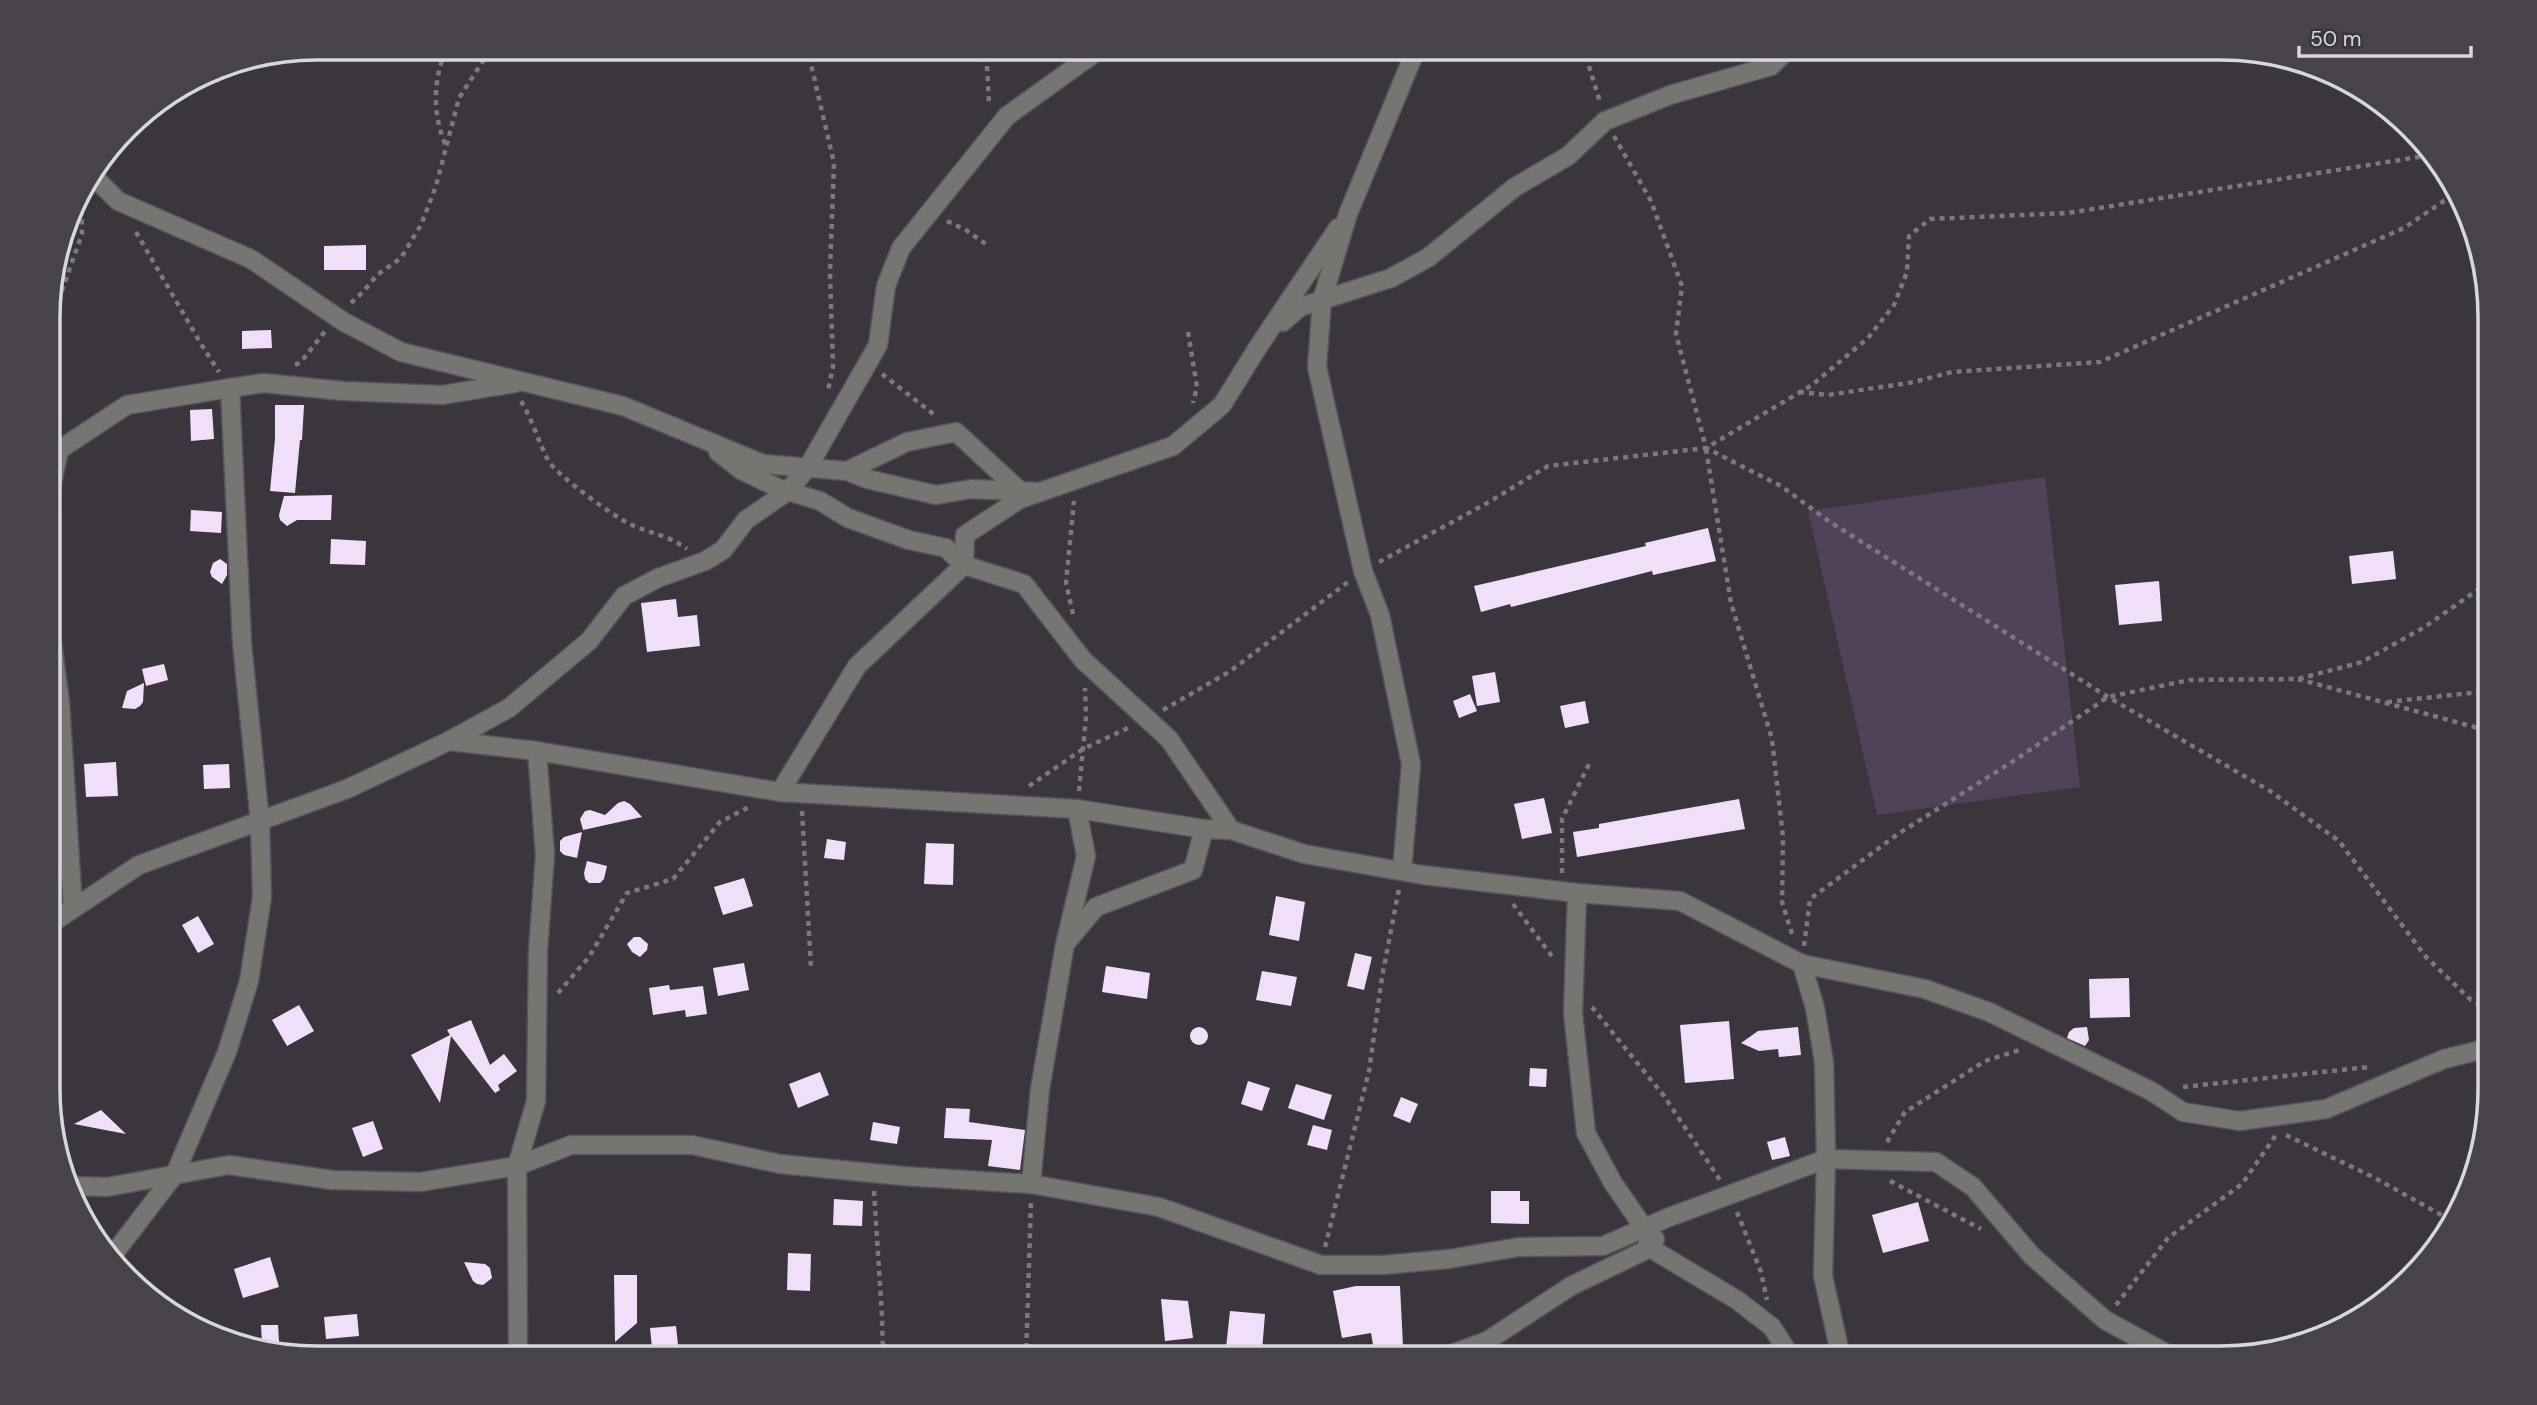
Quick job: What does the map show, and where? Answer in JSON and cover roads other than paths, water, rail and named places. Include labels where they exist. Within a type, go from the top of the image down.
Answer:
[{"type":"street","points":[[60,917],[139,865],[347,789],[449,741],[509,708],[589,640],[624,596],[658,578],[705,561],[723,550],[746,520],[788,491],[808,467],[878,345],[886,286],[901,248],[1007,116],[1085,60]]},
{"type":"street","points":[[1402,871],[1411,764],[1380,615],[1363,571],[1317,367],[1322,300],[1348,214],[1412,60]]},
{"type":"street","points":[[1258,346],[1300,307],[1391,278],[1429,257],[1515,187],[1568,156],[1605,121],[1670,95],[1771,66],[1777,60]]},
{"type":"street","points":[[98,181],[118,201],[251,259],[337,317],[401,352],[513,383],[624,406],[763,464],[847,471],[867,479],[936,495],[971,489],[1040,492]]},
{"type":"street","points":[[779,792],[857,666],[964,565],[965,535],[1020,499],[1173,446],[1195,428],[1222,405],[1258,346],[1348,214]]},
{"type":"street","points":[[60,448],[127,405],[264,383],[355,392],[442,395],[513,383]]},
{"type":"street","points":[[117,1250],[175,1174],[227,1052],[249,981],[262,897],[260,822],[242,643],[230,388]]},
{"type":"street","points":[[847,471],[907,442],[956,432],[1020,491]]},
{"type":"street","points":[[701,439],[741,470],[788,491],[820,501],[848,518],[897,536],[946,548],[964,565],[1024,584],[1083,660],[1169,739],[1231,830]]},
{"type":"street","points":[[60,702],[73,908]]},
{"type":"street","points":[[449,741],[537,751],[779,792],[1077,809],[1204,829],[1231,830],[1304,854],[1402,871],[1570,892],[1680,901],[1802,964],[1925,989],[1989,1012],[2151,1091],[2183,1112],[2240,1121],[2326,1109],[2444,1059],[2478,1051]]},
{"type":"street","points":[[518,1346],[517,1166],[536,1101],[538,950],[545,855],[537,751]]},
{"type":"street","points":[[1031,1184],[1040,1089],[1065,944],[1086,856],[1077,809]]},
{"type":"street","points":[[1065,944],[1096,907],[1193,870],[1204,829]]},
{"type":"street","points":[[1570,892],[1573,1013],[1586,1133],[1613,1183],[1644,1228],[1650,1248],[1737,1300],[1772,1327],[1784,1346]]},
{"type":"street","points":[[1802,964],[1815,1008],[1824,1062],[1824,1276],[1839,1346]]},
{"type":"street","points":[[79,1186],[107,1187],[229,1166],[332,1180],[420,1182],[517,1166],[571,1145],[692,1145],[780,1164],[1031,1184],[1159,1207],[1321,1265],[1384,1265],[1519,1248],[1603,1246],[1667,1218],[1826,1160],[1937,1162],[1973,1187],[2032,1256],[2105,1320],[2153,1346]]},
{"type":"street","points":[[1474,1346],[1487,1341],[1571,1286],[1650,1248],[1667,1218]]}]
